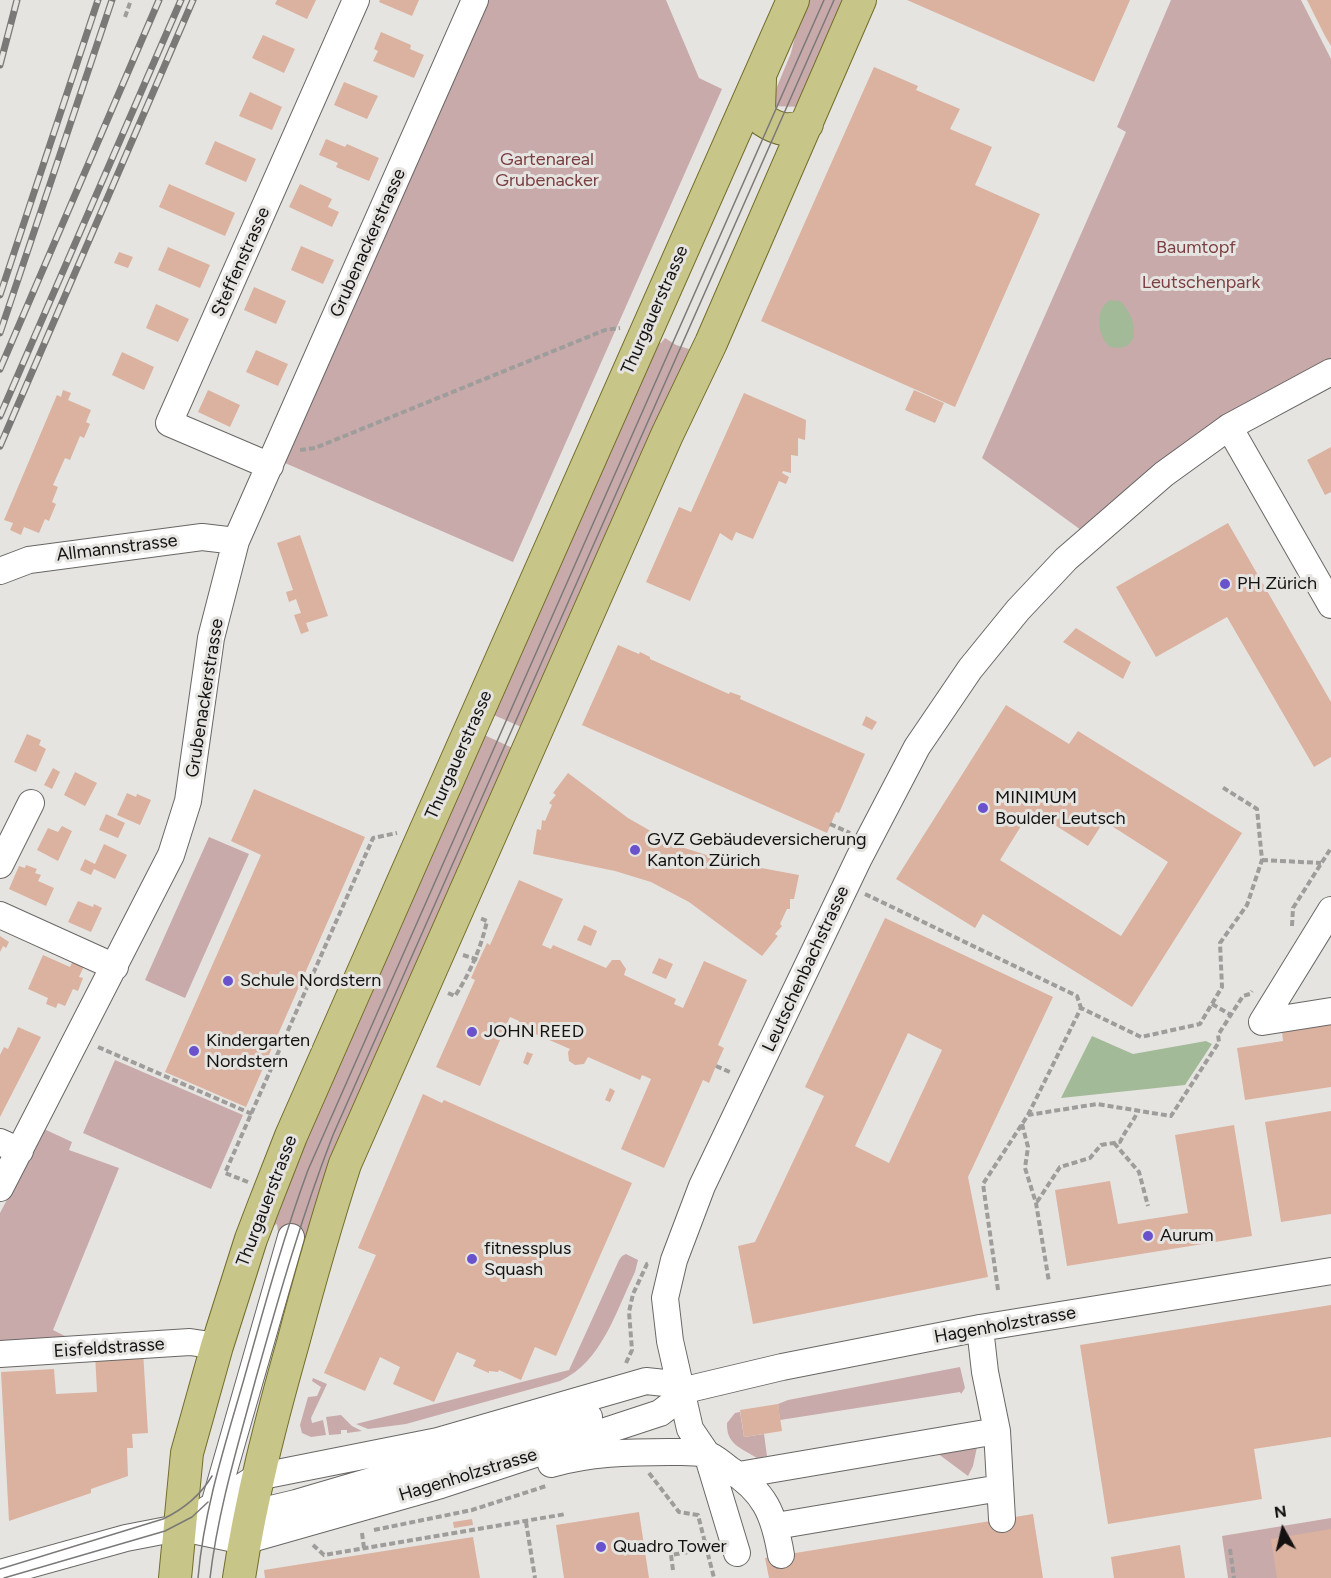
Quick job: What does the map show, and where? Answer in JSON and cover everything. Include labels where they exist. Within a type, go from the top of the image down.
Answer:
[{"type":"main road","name":"Thurgauerstrasse","points":[[176,1578],[187,1453],[217,1346],[251,1239],[291,1136],[794,0]]},
{"type":"main road","points":[[239,1578],[257,1477],[329,1212],[345,1164],[667,435],[711,343],[860,0]]},
{"type":"main road","points":[[760,75],[759,109],[764,120],[785,130],[793,130],[807,124]]},
{"type":"street","name":"Steffenstrasse","points":[[275,455],[169,423],[356,0]]},
{"type":"street","name":"Grubenackerstrasse","points":[[0,1188],[10,1146],[114,967],[171,855],[188,801],[211,638],[236,541],[475,0]]},
{"type":"street","name":"Leutschenbachstrasse","points":[[707,1454],[690,1429],[670,1341],[665,1298],[674,1260],[695,1204],[859,858],[917,747],[970,669],[1018,610],[1066,559],[1164,474],[1229,427],[1331,372]]},
{"type":"street","points":[[1229,427],[1331,605]]},
{"type":"street","name":"Allmannstrasse","points":[[0,571],[29,560],[202,537],[236,541]]},
{"type":"street","points":[[0,865],[31,803]]},
{"type":"street","points":[[1331,910],[1262,1022],[1331,1011]]},
{"type":"street","points":[[0,915],[114,967]]},
{"type":"street","points":[[214,1505],[291,1237]]},
{"type":"street","name":"Hagenholzstrasse","points":[[247,1528],[471,1476],[660,1413],[672,1404],[681,1391],[782,1367],[980,1328],[1331,1271]]},
{"type":"street","points":[[980,1328],[985,1372],[997,1431],[1002,1519]]},
{"type":"street","name":"Eisfeldstrasse","points":[[0,1354],[190,1342],[217,1346]]},
{"type":"street","points":[[180,1527],[257,1477],[438,1441],[646,1380],[665,1383],[681,1391]]},
{"type":"street","points":[[610,1392],[588,1417],[621,1425]]},
{"type":"street","name":"Hagenholzstrasse","points":[[247,1528],[367,1483],[588,1417]]},
{"type":"street","points":[[739,1475],[997,1431]]},
{"type":"street","points":[[471,1476],[518,1474],[590,1455],[629,1451],[707,1454],[739,1475],[759,1493],[776,1526],[781,1555]]},
{"type":"street","points":[[707,1454],[737,1553]]},
{"type":"street","points":[[776,1526],[1000,1488]]},
{"type":"street","points":[[0,1573],[126,1538],[180,1527],[247,1528]]},
{"type":"path","points":[[125,17],[131,0]]},
{"type":"path","points":[[275,455],[315,448],[604,330],[624,327]]},
{"type":"path","points":[[1081,1008],[1141,1036],[1200,1024],[1222,987],[1220,943],[1247,905],[1262,860],[1257,809],[1221,787]]},
{"type":"path","points":[[830,824],[850,833]]},
{"type":"path","points":[[251,1183],[225,1173],[373,838],[405,831]]},
{"type":"path","points":[[1287,934],[1293,924],[1293,908],[1331,848]]},
{"type":"path","points":[[1262,860],[1321,863]]},
{"type":"path","points":[[859,892],[1077,996],[1081,1008],[1028,1115],[983,1184],[998,1290]]},
{"type":"path","points":[[444,991],[455,996],[483,941],[487,921],[476,916]]},
{"type":"path","points":[[1028,1115],[1097,1104],[1171,1116],[1218,1042],[1218,1035],[1243,996],[1250,994],[1256,984]]},
{"type":"path","points":[[1212,1004],[1231,1015]]},
{"type":"path","points":[[116,1055],[252,1114]]},
{"type":"path","points":[[716,1066],[736,1075]]},
{"type":"path","points":[[1036,1203],[1060,1167],[1090,1158],[1101,1145],[1120,1142],[1138,1111]]},
{"type":"path","points":[[1022,1124],[1028,1147],[1024,1168],[1036,1203],[1049,1282]]},
{"type":"path","points":[[1114,1143],[1139,1172],[1148,1206]]},
{"type":"path","points":[[625,1365],[632,1350],[629,1312],[633,1294],[647,1264]]},
{"type":"path","points":[[647,1470],[680,1512],[698,1515],[714,1578]]},
{"type":"path","points":[[351,1534],[472,1510],[550,1484]]},
{"type":"path","points":[[319,1540],[308,1542],[324,1555],[566,1514]]},
{"type":"path","points":[[526,1522],[535,1578]]},
{"type":"path","points":[[362,1533],[364,1548]]},
{"type":"path","points":[[674,1570],[671,1555],[707,1549]]},
{"type":"path","points":[[1230,1549],[1234,1578]]},
{"type":"green space","name":"Gartenareal Grubenacker","points":[[483,0],[666,0],[699,78],[722,89],[513,562],[285,463],[418,161],[413,157]]},
{"type":"green space","points":[[804,0],[848,0],[804,107],[769,106],[791,53]]},
{"type":"green space","name":"Leutschenpark","points":[[1171,0],[1301,0],[1331,59],[1331,359],[1309,371],[1081,530],[982,458],[1126,132],[1117,127]]},
{"type":"green space","points":[[665,338],[689,349],[688,356],[526,729],[489,713],[658,342],[661,343]]},
{"type":"green space","points":[[480,733],[517,750],[309,1233],[304,1239],[292,1233],[278,1231],[277,1224],[270,1228],[284,1181]]},
{"type":"green space","points":[[209,837],[249,854],[185,998],[145,980]]},
{"type":"green space","points":[[115,1060],[243,1115],[211,1189],[83,1133]]},
{"type":"green space","points":[[44,1129],[72,1142],[69,1150],[119,1168],[53,1330],[67,1337],[63,1343],[0,1347],[0,1213]]},
{"type":"green space","points":[[626,1254],[638,1260],[635,1272],[606,1334],[587,1361],[575,1372],[560,1381],[406,1424],[368,1429],[356,1424],[569,1370],[619,1260]]},
{"type":"green space","points":[[960,1367],[965,1388],[961,1394],[960,1392],[780,1420],[778,1404],[788,1400]]},
{"type":"green space","points":[[313,1378],[327,1384],[311,1418],[312,1423],[323,1420],[326,1435],[311,1437],[302,1433],[300,1425],[308,1397],[317,1396],[321,1387],[312,1381]]},
{"type":"green space","points":[[740,1412],[744,1437],[764,1434],[767,1456],[757,1458],[732,1441],[727,1430],[727,1423],[735,1413]]},
{"type":"green space","points":[[341,1415],[352,1426],[362,1431],[347,1433],[347,1430],[341,1430],[341,1434],[329,1435],[326,1417]]},
{"type":"green space","points":[[977,1447],[973,1466],[968,1476],[937,1453]]},
{"type":"green space","points":[[1331,1518],[1331,1578],[1228,1578],[1222,1536]]},
{"type":"shaded area","points":[[1110,300],[1120,301],[1133,324],[1133,339],[1121,348],[1110,347],[1100,330],[1101,310]]},
{"type":"shaded area","points":[[1092,1036],[1133,1054],[1206,1041],[1212,1044],[1185,1085],[1061,1098]]},
{"type":"building","points":[[277,0],[316,0],[307,19],[275,4]]},
{"type":"building","points":[[380,0],[419,0],[412,16],[379,2]]},
{"type":"building","points":[[907,0],[1130,0],[1094,82]]},
{"type":"building","points":[[1307,0],[1331,0],[1331,46],[1325,36]]},
{"type":"building","points":[[381,32],[411,45],[410,49],[424,55],[414,78],[373,61],[378,51],[374,49]]},
{"type":"building","points":[[263,35],[295,49],[284,73],[252,58]]},
{"type":"building","points":[[874,67],[918,86],[916,90],[960,109],[950,129],[992,147],[975,185],[1040,214],[955,407],[761,321]]},
{"type":"building","points":[[344,82],[378,96],[367,119],[334,105]]},
{"type":"building","points":[[250,92],[282,107],[272,130],[239,116]]},
{"type":"building","points":[[326,139],[345,147],[347,144],[379,158],[369,181],[336,167],[338,163],[319,155]]},
{"type":"building","points":[[215,141],[256,159],[246,182],[205,164]]},
{"type":"building","points":[[169,184],[235,213],[225,236],[159,207]]},
{"type":"building","points":[[300,184],[332,199],[328,207],[339,212],[332,227],[289,207]]},
{"type":"building","points":[[301,246],[334,260],[323,284],[291,270]]},
{"type":"building","points":[[168,247],[210,265],[200,288],[158,270]]},
{"type":"building","points":[[119,252],[133,257],[128,268],[114,263]]},
{"type":"building","points":[[254,287],[286,301],[276,324],[244,310]]},
{"type":"building","points":[[156,304],[189,319],[178,342],[146,328]]},
{"type":"building","points":[[256,350],[288,364],[278,386],[246,372]]},
{"type":"building","points":[[122,352],[154,367],[144,390],[112,375]]},
{"type":"building","points":[[63,390],[71,393],[68,400],[91,410],[86,422],[90,424],[84,438],[80,436],[70,460],[65,458],[53,485],[58,487],[52,502],[56,504],[49,521],[45,519],[39,533],[24,527],[21,535],[10,530],[13,523],[4,520],[57,395],[61,397]]},
{"type":"building","points":[[208,390],[240,405],[230,427],[198,412]]},
{"type":"building","points":[[914,390],[944,403],[935,423],[905,410]]},
{"type":"building","points":[[744,393],[806,420],[805,440],[798,438],[798,456],[791,455],[791,473],[783,471],[782,473],[789,477],[786,484],[779,481],[753,539],[736,532],[732,541],[720,533],[690,601],[646,582],[679,507],[691,512]]},
{"type":"building","points":[[1331,447],[1331,492],[1325,495],[1307,460]]},
{"type":"building","points":[[1228,523],[1331,702],[1331,757],[1314,767],[1227,617],[1156,657],[1116,587]]},
{"type":"building","points":[[300,535],[328,616],[306,623],[309,631],[301,634],[294,615],[301,613],[296,599],[289,602],[286,592],[293,590],[277,543]]},
{"type":"building","points":[[1076,628],[1131,662],[1123,679],[1063,642]]},
{"type":"building","points":[[618,645],[639,654],[640,652],[650,659],[729,694],[730,692],[741,696],[740,699],[865,754],[839,813],[836,812],[827,833],[582,725]]},
{"type":"building","points":[[1006,705],[1069,744],[1078,731],[1242,833],[1132,1007],[983,914],[975,928],[896,879]],"holes":[[[1031,810],[1088,846],[1104,821],[1168,862],[1121,936],[1000,860]]]},
{"type":"building","points":[[866,716],[877,722],[872,730],[862,725]]},
{"type":"building","points":[[27,734],[41,740],[39,745],[46,749],[36,772],[14,762]]},
{"type":"building","points":[[53,768],[60,772],[52,789],[44,785]]},
{"type":"building","points":[[75,772],[97,783],[85,806],[64,795]]},
{"type":"building","points":[[568,773],[628,818],[675,845],[729,862],[799,875],[794,899],[790,899],[790,909],[787,909],[780,924],[782,926],[775,934],[778,936],[762,956],[689,902],[651,882],[615,871],[533,854],[537,829],[541,830],[542,820],[545,821],[552,805],[549,803],[556,795],[553,793]]},
{"type":"building","name":"Schule Nordstern","points":[[254,789],[365,837],[246,1107],[165,1072],[261,855],[231,841]]},
{"type":"building","points":[[127,793],[136,797],[137,794],[151,800],[140,825],[117,815]]},
{"type":"building","points":[[106,814],[125,823],[118,838],[99,830]]},
{"type":"building","points":[[62,826],[72,831],[58,861],[37,850],[48,828],[58,832]]},
{"type":"building","points":[[104,844],[127,855],[115,879],[94,869],[91,875],[80,870],[85,859],[95,864]]},
{"type":"building","points":[[26,865],[37,869],[35,873],[41,875],[38,881],[54,888],[46,906],[9,889],[19,866],[25,868]]},
{"type":"building","points":[[519,880],[563,899],[542,945],[551,949],[553,945],[606,968],[612,960],[620,960],[626,969],[624,975],[676,999],[674,1004],[683,1008],[704,961],[747,980],[718,1045],[724,1048],[709,1083],[703,1080],[664,1168],[621,1149],[651,1079],[642,1075],[640,1080],[588,1057],[584,1064],[575,1065],[569,1061],[570,1049],[517,1026],[519,1021],[510,1017],[480,1086],[436,1067],[475,980],[471,978],[487,943],[490,945]]},
{"type":"building","points":[[78,901],[102,908],[91,932],[68,922]]},
{"type":"building","points":[[885,918],[1053,997],[968,1177],[988,1277],[753,1324],[738,1246],[755,1242],[824,1096],[805,1087]],"holes":[[[908,1033],[942,1050],[889,1163],[855,1146]]]},
{"type":"building","points":[[584,925],[597,931],[591,946],[577,940]]},
{"type":"building","points":[[0,936],[9,942],[0,952]]},
{"type":"building","points":[[43,955],[70,967],[73,961],[84,966],[79,977],[83,978],[78,991],[73,989],[65,1006],[58,1003],[56,1008],[46,1004],[48,998],[28,989]]},
{"type":"building","points":[[659,958],[673,964],[666,979],[652,973]]},
{"type":"building","points":[[1331,1023],[1331,1087],[1245,1100],[1237,1048],[1283,1041],[1282,1031]]},
{"type":"building","points":[[18,1027],[41,1037],[0,1117],[0,1055],[4,1047],[8,1049]]},
{"type":"building","points":[[527,1052],[533,1054],[528,1065],[523,1063]]},
{"type":"building","points":[[610,1088],[615,1091],[610,1102],[605,1100]]},
{"type":"building","points":[[423,1094],[442,1103],[444,1100],[632,1183],[556,1356],[535,1347],[521,1380],[499,1370],[498,1372],[489,1371],[489,1373],[473,1366],[476,1360],[457,1352],[434,1402],[393,1384],[400,1367],[380,1357],[365,1391],[324,1373],[376,1255],[358,1248]]},
{"type":"building","points":[[1331,1111],[1331,1214],[1281,1222],[1265,1122]]},
{"type":"building","points":[[1234,1125],[1252,1236],[1067,1266],[1055,1190],[1110,1181],[1118,1224],[1188,1213],[1175,1135]]},
{"type":"building","points":[[1331,1305],[1331,1437],[1254,1449],[1262,1499],[1108,1524],[1080,1345]]},
{"type":"building","points":[[143,1351],[148,1433],[132,1434],[133,1448],[127,1448],[128,1476],[91,1489],[91,1493],[9,1521],[1,1372],[54,1369],[56,1394],[97,1392],[95,1354]]},
{"type":"building","points":[[778,1404],[782,1431],[744,1437],[740,1410]]},
{"type":"building","name":"Quadro Tower","points":[[639,1512],[649,1578],[564,1578],[556,1525]]},
{"type":"building","points":[[1033,1514],[1043,1578],[769,1578],[765,1558]]},
{"type":"building","points":[[472,1519],[473,1525],[454,1528],[453,1522]]},
{"type":"building","points":[[1331,1529],[1331,1578],[1277,1578],[1271,1539]]},
{"type":"building","points":[[473,1537],[480,1578],[265,1578],[264,1570]]},
{"type":"building","points":[[1180,1545],[1185,1578],[1114,1578],[1111,1557]]},
{"type":"tram line","points":[[198,1578],[205,1527],[223,1453],[274,1273],[308,1170],[824,0]]},
{"type":"tram line","points":[[210,1578],[223,1503],[256,1378],[301,1225],[333,1135],[834,0]]},
{"type":"tram line","points":[[0,1569],[163,1519],[191,1501],[212,1476]]},
{"type":"tram line","points":[[4,1578],[165,1531],[192,1517],[208,1502]]},
{"type":"railway","points":[[0,65],[17,0]]},
{"type":"railway","points":[[0,295],[98,0]]},
{"type":"railway","points":[[0,333],[112,0]]},
{"type":"railway","points":[[0,369],[159,0]]},
{"type":"railway","points":[[0,416],[181,0]]},
{"type":"railway","points":[[0,446],[193,0]]},
{"type":"place","name":"PH Zürich","points":[[1225,584]]},
{"type":"place","name":"MINIMUM Boulder Leutsch","points":[[983,808]]},
{"type":"place","name":"GVZ Gebäudeversicherung Kanton Zürich","points":[[635,850]]},
{"type":"place","name":"Schule Nordstern","points":[[228,981]]},
{"type":"place","name":"JOHN REED","points":[[472,1032]]},
{"type":"place","name":"Kindergarten Nordstern","points":[[194,1051]]},
{"type":"place","name":"Aurum","points":[[1148,1236]]},
{"type":"place","name":"fitnessplus Squash","points":[[472,1259]]},
{"type":"place","name":"Quadro Tower","points":[[601,1547]]},
{"type":"park label","name":"Baumtopf","points":[[1196,248]]}]
